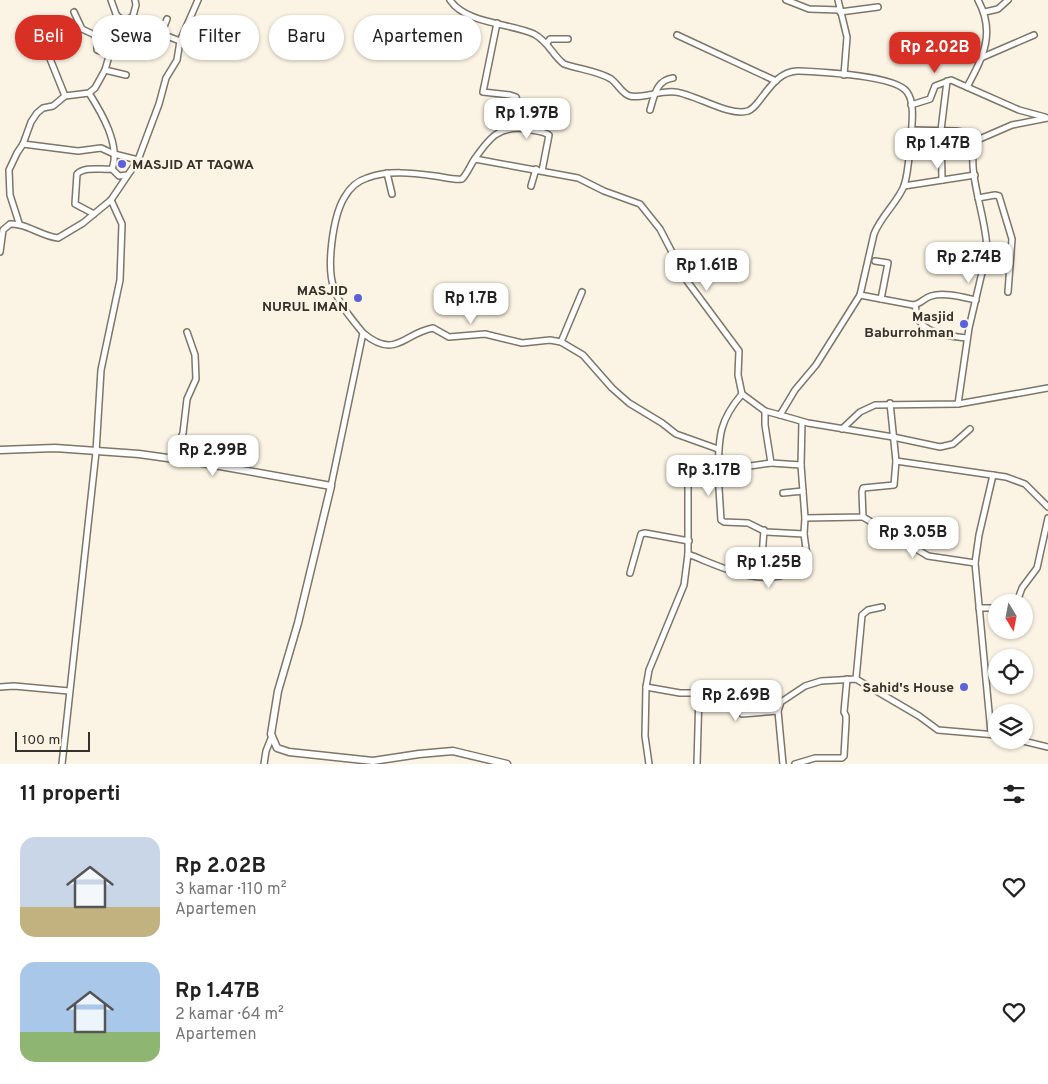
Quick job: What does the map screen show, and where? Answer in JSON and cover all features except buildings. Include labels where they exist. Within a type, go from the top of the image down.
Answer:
[{"type":"street","points":[[111,0],[117,15]]},
{"type":"street","points":[[133,15],[136,5],[135,0]]},
{"type":"street","points":[[191,15],[198,0]]},
{"type":"street","points":[[450,0],[458,8],[475,18],[534,34],[547,42],[559,60],[564,64],[608,77],[628,96],[636,97],[655,93],[676,92],[718,107],[742,112],[754,107],[780,76],[790,72],[871,77],[895,84],[907,91],[911,105],[912,130],[904,186],[882,218],[874,234],[860,295],[816,364],[795,390],[780,415]]},
{"type":"street","points":[[786,0],[809,9],[840,11],[878,8]]},
{"type":"street","points":[[838,0],[847,37],[844,74]]},
{"type":"street","points":[[967,87],[983,57],[987,38],[985,12],[978,0]]},
{"type":"street","points":[[985,12],[998,9],[1008,0]]},
{"type":"street","points":[[74,12],[82,29],[92,34]]},
{"type":"street","points":[[497,23],[483,92],[516,97],[519,106],[517,127]]},
{"type":"street","points":[[677,35],[776,81]]},
{"type":"street","points":[[983,57],[1034,35]]},
{"type":"street","points":[[0,252],[4,228],[10,224],[19,223],[44,235],[58,238],[75,229],[111,200],[138,160],[159,104],[167,75],[177,60],[180,41],[170,37]]},
{"type":"street","points":[[547,42],[550,39],[568,39]]},
{"type":"street","points":[[50,60],[65,96]]},
{"type":"street","points":[[19,223],[10,195],[9,170],[16,152],[24,144],[31,122],[43,108],[53,106],[65,96],[88,93],[95,88],[105,70],[108,60]]},
{"type":"street","points":[[105,70],[126,74]]},
{"type":"street","points":[[650,110],[655,93],[664,80],[673,78]]},
{"type":"street","points":[[911,105],[930,99],[935,86],[947,81],[953,81],[1026,112],[1048,118]]},
{"type":"street","points":[[942,180],[941,130],[947,81]]},
{"type":"street","points":[[88,93],[107,124],[114,154],[112,169]]},
{"type":"street","points":[[1024,122],[1026,112]]},
{"type":"street","points":[[975,141],[1003,128],[1048,118]]},
{"type":"street","points":[[542,171],[549,135],[544,132],[517,127],[500,132],[475,159],[464,177],[459,180],[410,172],[387,173],[361,180],[348,192],[340,207],[332,249],[331,271],[334,290],[348,314],[363,333],[375,342],[386,345],[395,345],[434,328],[449,337],[485,334],[522,343],[550,340],[561,342],[583,355],[612,388],[629,403],[676,434],[718,449]]},
{"type":"street","points":[[912,130],[962,132],[975,141]]},
{"type":"street","points":[[958,404],[967,338],[986,251],[986,239],[975,175],[973,153],[975,141]]},
{"type":"street","points":[[24,144],[78,151],[101,148],[114,154],[138,160]]},
{"type":"street","points":[[475,159],[578,178],[604,191],[640,204],[660,229],[686,280],[738,351],[738,375],[742,394],[765,411],[802,422],[944,447],[956,442],[970,429]]},
{"type":"street","points":[[94,214],[75,204],[77,174],[80,171],[86,170],[112,169],[119,176],[127,175]]},
{"type":"street","points":[[531,186],[536,169]]},
{"type":"street","points":[[387,173],[392,194]]},
{"type":"street","points":[[904,186],[975,175]]},
{"type":"street","points":[[978,198],[999,196],[1010,230],[1013,245],[1008,292]]},
{"type":"street","points":[[62,764],[96,452],[101,370],[120,280],[122,224],[111,200]]},
{"type":"street","points":[[875,261],[888,263],[881,299]]},
{"type":"street","points":[[561,342],[582,292]]},
{"type":"street","points":[[860,295],[915,305],[932,296],[952,296],[976,300]]},
{"type":"street","points":[[915,305],[918,317],[926,328],[945,336],[967,338]]},
{"type":"street","points":[[172,458],[183,433],[187,399],[196,379],[195,355],[187,332]]},
{"type":"street","points":[[264,764],[266,751],[272,736],[278,691],[298,623],[331,486],[363,333]]},
{"type":"street","points":[[842,429],[869,406],[890,403],[958,404],[1048,388]]},
{"type":"street","points":[[742,394],[731,406],[726,416],[718,449],[722,521],[748,523],[766,532],[804,534]]},
{"type":"street","points":[[863,518],[863,488],[894,485],[896,461],[890,403]]},
{"type":"street","points":[[765,411],[765,425],[771,464]]},
{"type":"street","points":[[688,554],[728,570],[760,578],[783,577],[808,563],[804,534],[805,518],[801,465],[802,422]]},
{"type":"street","points":[[0,450],[55,448],[139,454],[331,486]]},
{"type":"street","points":[[896,461],[1006,477],[1024,484],[1048,507]]},
{"type":"street","points":[[649,764],[645,736],[646,687],[649,670],[682,594],[689,541],[688,484],[692,480],[710,479],[718,473],[729,469],[771,464],[801,465]]},
{"type":"street","points":[[990,704],[975,563],[979,535],[993,474]]},
{"type":"street","points":[[782,493],[803,491]]},
{"type":"street","points":[[805,518],[863,518],[928,556],[975,563]]},
{"type":"street","points":[[1020,594],[1022,588],[1037,568],[1048,518]]},
{"type":"street","points":[[762,557],[764,530]]},
{"type":"street","points":[[630,573],[641,534],[646,533],[689,541]]},
{"type":"street","points":[[856,679],[862,615],[868,610],[882,607]]},
{"type":"street","points":[[979,608],[988,608]]},
{"type":"street","points":[[794,764],[815,758],[842,758],[844,756],[846,716],[844,712],[847,679]]},
{"type":"street","points":[[783,764],[778,712],[781,702],[805,686],[821,681],[856,679],[920,716],[938,730],[943,732],[988,734]]},
{"type":"street","points":[[0,687],[14,686],[70,692]]},
{"type":"street","points":[[646,687],[680,693],[719,692],[742,714],[778,712]]},
{"type":"street","points":[[697,764],[699,693]]},
{"type":"street","points":[[272,736],[277,748]]},
{"type":"street","points":[[1033,743],[1048,747]]},
{"type":"street","points":[[266,751],[277,748],[288,752],[373,762],[419,754],[453,751],[507,764]]},
{"type":"place","name":"MASJID AT TAQWA","points":[[122,164]]},
{"type":"place","name":"MASJID NURUL IMAN","points":[[358,298]]},
{"type":"place","name":"Masjid Baburrohman","points":[[964,324]]},
{"type":"place","name":"Sahid's House","points":[[964,687]]}]
